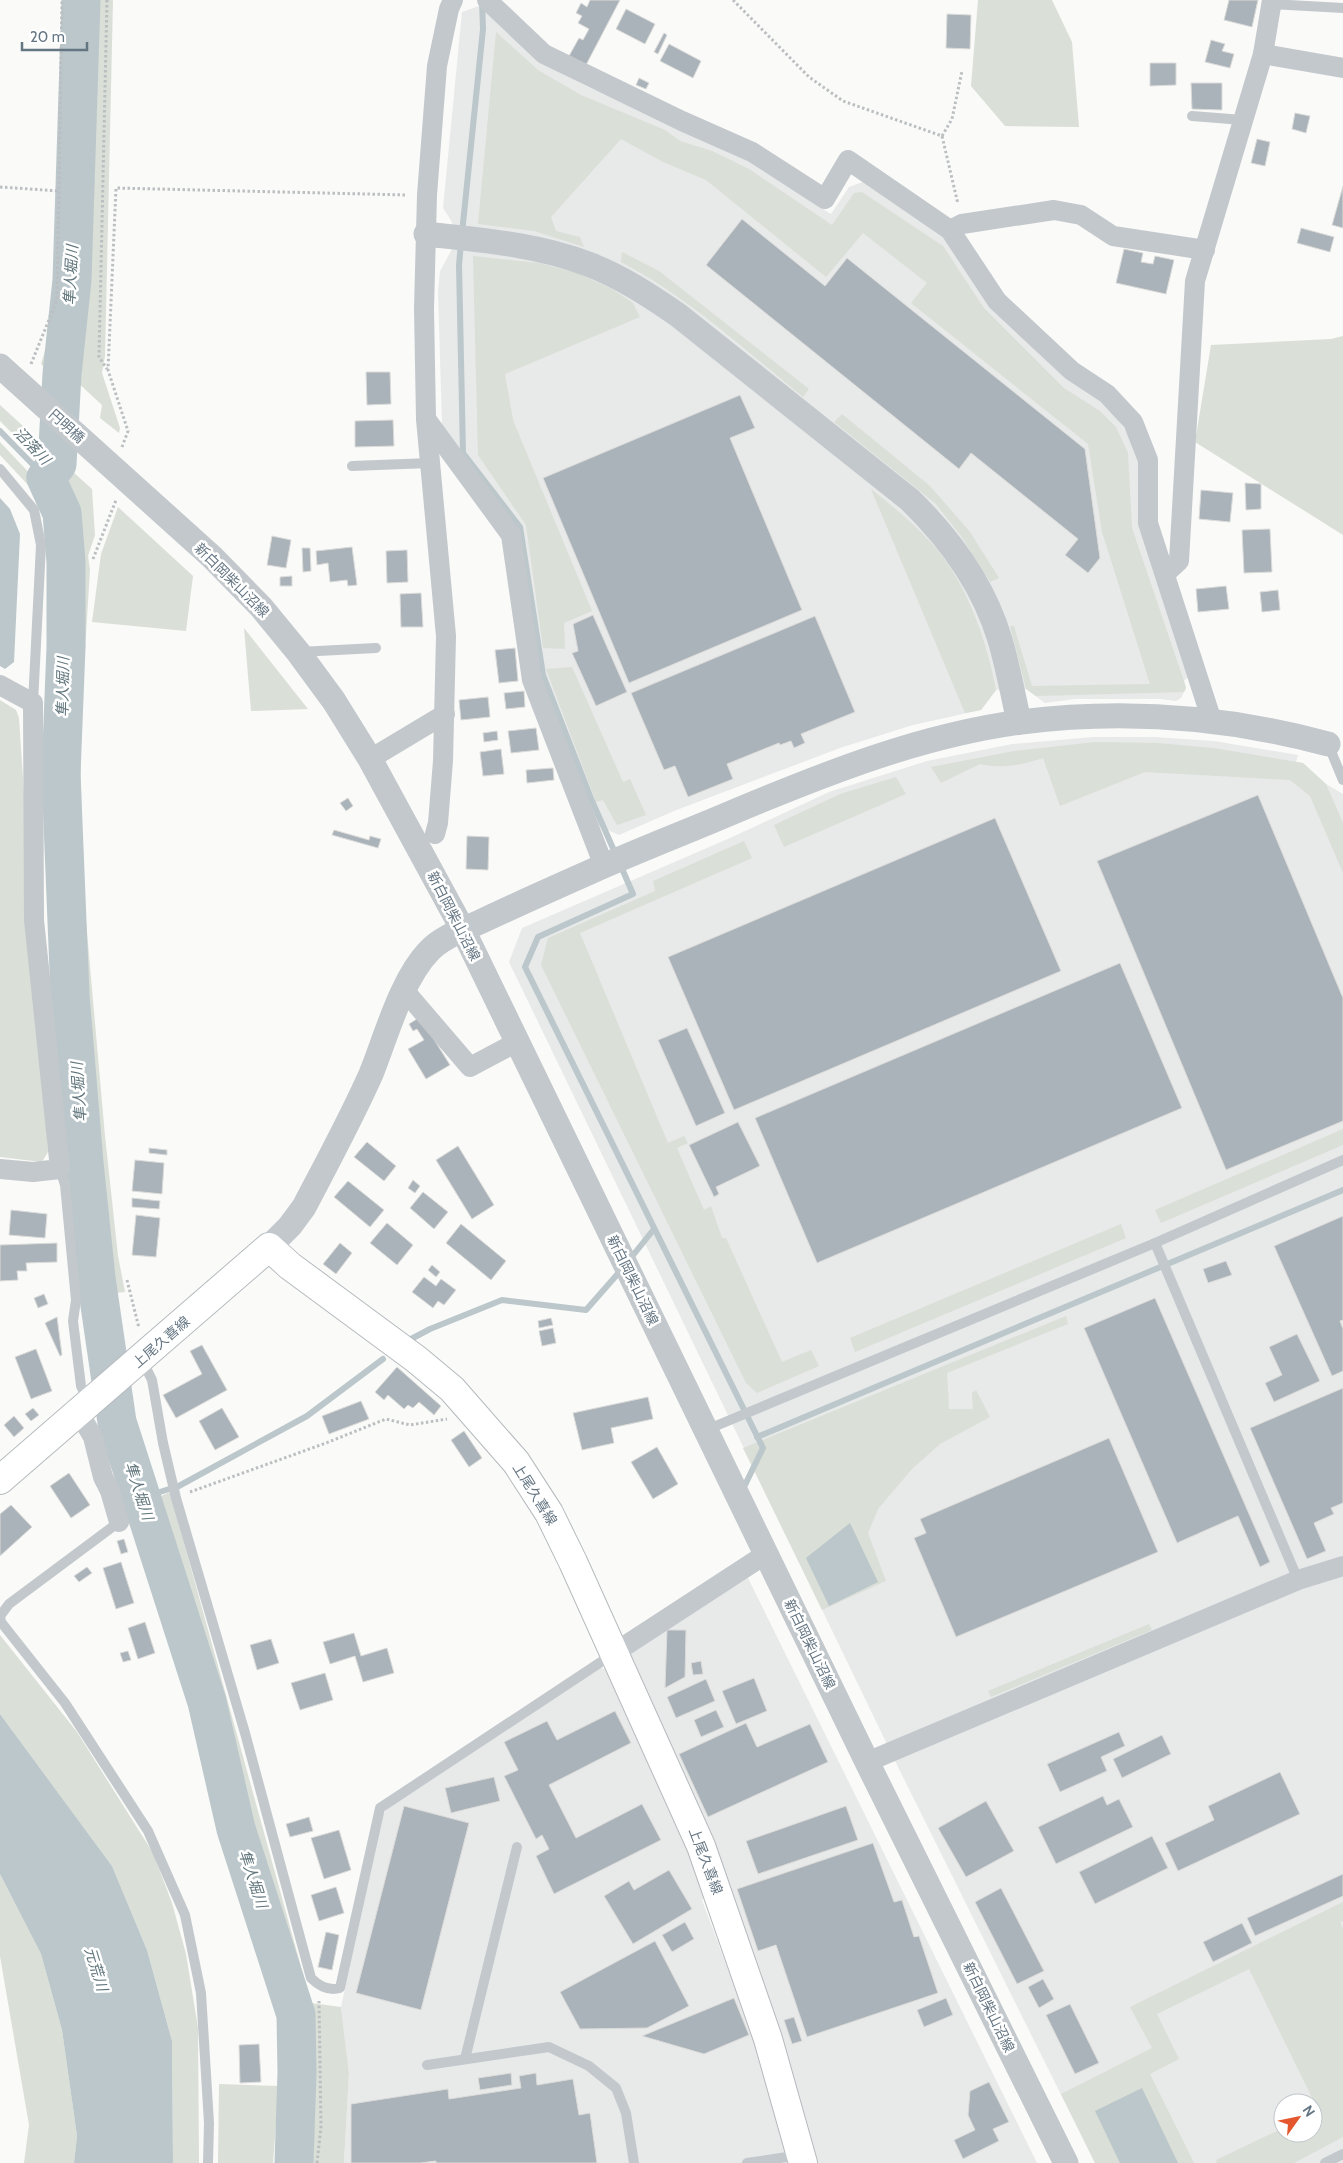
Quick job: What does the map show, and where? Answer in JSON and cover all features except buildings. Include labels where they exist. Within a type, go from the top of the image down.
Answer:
[{"type":"main road","name":"上尾久喜線","points":[[0,1480],[269,1247],[290,1266],[416,1359],[452,1389],[516,1462],[549,1513],[614,1652],[701,1846],[768,2040],[802,2159]]},
{"type":"street","points":[[435,834],[438,823],[445,714],[446,636],[426,419],[424,308],[427,195],[437,66],[449,9],[453,0]]},
{"type":"street","points":[[487,0],[544,54],[682,121],[752,152],[825,199],[848,160],[956,227],[997,301],[1072,371],[1107,394],[1133,422],[1148,460],[1148,523],[1212,721]]},
{"type":"street","points":[[1164,574],[1179,561],[1195,281],[1263,54],[1271,2]]},
{"type":"street","points":[[1263,54],[1343,68]]},
{"type":"street","points":[[956,227],[1054,210],[1081,216],[1113,236],[1205,250]]},
{"type":"street","points":[[426,234],[514,244],[588,264],[617,277],[651,296],[678,315],[910,500],[934,523],[954,550],[988,608],[1000,640],[1019,722]]},
{"type":"street","points":[[0,366],[25,389]]},
{"type":"street","name":"円明橋","points":[[25,389],[115,469]]},
{"type":"street","points":[[426,419],[511,535],[532,680],[604,866]]},
{"type":"street","name":"新白岡柴山沼線","points":[[115,469],[212,557],[261,606],[334,701],[370,759],[463,930],[867,1762],[1066,2163]]},
{"type":"street","points":[[0,685],[33,703],[34,920],[60,1169],[33,1172],[0,1169]]},
{"type":"street","points":[[370,759],[445,714]]},
{"type":"street","points":[[269,1247],[290,1226],[308,1199],[370,1075],[404,990],[425,955],[433,947],[463,930],[604,866],[844,768],[929,741],[1019,722],[1121,716],[1170,717],[1212,721],[1258,728],[1328,744]]},
{"type":"street","points":[[404,990],[470,1067],[517,1042]]},
{"type":"street","points":[[87,1406],[103,1477],[110,1491],[118,1522]]},
{"type":"street","points":[[614,1652],[766,1554]]},
{"type":"street","points":[[867,1762],[1298,1580],[1343,1566]]},
{"type":"lane","points":[[1271,2],[1343,8]]},
{"type":"lane","points":[[1192,116],[1243,120]]},
{"type":"lane","points":[[352,466],[430,463]]},
{"type":"lane","points":[[0,469],[34,510],[41,545],[33,703]]},
{"type":"lane","points":[[298,652],[376,648]]},
{"type":"lane","points":[[1328,744],[1343,780]]},
{"type":"lane","points":[[706,1430],[1155,1242],[1343,1160]]},
{"type":"lane","points":[[60,1169],[65,1185],[76,1300],[73,1321],[79,1373],[87,1406]]},
{"type":"lane","points":[[1155,1242],[1298,1580]]},
{"type":"lane","points":[[147,1354],[163,1443],[176,1498],[244,1733],[311,1978],[318,1986],[340,1988],[380,1808],[614,1652]]},
{"type":"lane","points":[[118,1522],[9,1604],[0,1616],[1,1622],[65,1703],[143,1823],[163,1862],[185,1915],[201,1993],[209,2123],[208,2163]]},
{"type":"lane","points":[[465,2059],[517,1847]]},
{"type":"lane","points":[[427,2065],[549,2047],[589,2066],[616,2088],[626,2112],[634,2163]]},
{"type":"lane","points":[[1325,2163],[1343,2154]]},
{"type":"lane","points":[[747,2163],[802,2159]]},
{"type":"path","points":[[25,389],[57,300],[62,0]]},
{"type":"path","points":[[93,559],[115,469],[128,431],[108,370],[99,357],[107,0]]},
{"type":"path","points":[[733,0],[809,77],[843,101],[942,136]]},
{"type":"path","points":[[956,227],[942,136],[952,119],[962,71]]},
{"type":"path","points":[[0,187],[59,191]]},
{"type":"path","points":[[108,370],[116,188],[427,195]]},
{"type":"path","points":[[127,1280],[147,1354]]},
{"type":"path","points":[[176,1498],[326,1444],[386,1419],[410,1425],[460,1417],[468,1407]]},
{"type":"path","points":[[317,2163],[321,2127],[318,1986]]},
{"type":"shaded area","points":[[67,0],[75,0],[69,249],[64,314],[51,374],[41,364],[60,302]]},
{"type":"shaded area","points":[[88,0],[113,0],[105,356],[102,373],[120,428],[119,433],[100,418],[102,405],[74,379],[81,291]]},
{"type":"shaded area","points":[[978,0],[1052,0],[1072,42],[1079,127],[1005,126],[971,86]]},
{"type":"shaded area","points":[[482,5],[540,62],[586,86],[672,124],[676,129],[706,138],[751,163],[831,214],[849,187],[863,182],[951,241],[1103,400],[1129,436],[1140,458],[1190,676],[1184,681],[1186,688],[1181,698],[1176,701],[1160,699],[1075,699],[1045,703],[1026,689],[996,690],[981,710],[913,725],[840,748],[674,811],[619,835],[596,825],[539,678],[516,529],[442,426],[438,291],[440,271],[451,251],[452,222],[443,208],[462,12]]},
{"type":"shaded area","points":[[496,32],[538,70],[581,95],[665,130],[680,141],[712,151],[749,169],[832,225],[854,193],[862,192],[943,246],[984,308],[1064,388],[1100,411],[1116,427],[1128,453],[1132,528],[1184,681],[1186,688],[1184,692],[1036,696],[1026,689],[1010,626],[1014,626],[1032,686],[1150,684],[1102,532],[1088,444],[911,303],[927,283],[863,233],[826,277],[706,180],[663,162],[621,139],[551,217],[556,231],[580,237],[584,247],[534,231],[478,224]]},
{"type":"shaded area","points":[[622,252],[659,271],[809,389],[803,397],[693,308],[670,291],[621,262]]},
{"type":"shaded area","points":[[473,256],[539,263],[577,273],[612,289],[633,303],[640,317],[505,374],[513,420],[592,611],[564,623],[565,649],[543,648],[526,525],[478,455]]},
{"type":"shaded area","points":[[1343,336],[1343,535],[1195,442],[1211,345],[1331,339]]},
{"type":"shaded area","points":[[0,405],[47,448],[44,459],[22,432],[15,436],[0,421]]},
{"type":"shaded area","points":[[842,414],[930,486],[970,532],[999,578],[990,582],[961,536],[936,504],[834,422]]},
{"type":"shaded area","points":[[0,442],[50,495],[59,516],[63,633],[55,861],[62,986],[96,1295],[85,1299],[48,926],[45,730],[53,539],[49,516],[29,486],[0,455]]},
{"type":"shaded area","points":[[63,463],[92,489],[95,535],[88,556],[90,570],[80,729],[83,887],[105,1136],[118,1256],[125,1292],[115,1293],[78,995],[71,918],[69,865],[70,768],[78,661],[76,616],[80,564],[71,507],[55,483]]},
{"type":"shaded area","points":[[871,489],[904,516],[934,546],[957,578],[966,596],[981,633],[996,690],[981,710],[965,713]]},
{"type":"shaded area","points":[[118,507],[193,576],[186,631],[92,622],[101,554]]},
{"type":"shaded area","points":[[244,628],[308,709],[251,711]]},
{"type":"shaded area","points":[[572,667],[623,782],[630,779],[646,815],[617,825],[603,800],[596,802],[546,669]]},
{"type":"shaded area","points":[[0,700],[16,710],[19,718],[48,1152],[42,1162],[0,1157]]},
{"type":"shaded area","points":[[1093,737],[1154,737],[1214,741],[1298,755],[1296,762],[1303,763],[1326,784],[1343,794],[1343,2163],[1095,2163],[898,1767],[509,962],[522,928],[730,838],[829,792],[927,761],[1012,744]]},
{"type":"shaded area","points":[[1096,742],[1157,743],[1214,748],[1303,763],[1326,784],[1343,823],[1343,873],[1310,796],[1290,780],[1145,772],[1060,806],[1043,758],[1012,766],[980,764],[941,783],[931,767],[1014,751]]},
{"type":"shaded area","points":[[896,777],[906,794],[784,847],[774,825],[840,794]]},
{"type":"shaded area","points":[[744,841],[752,858],[580,933],[668,1143],[684,1136],[688,1143],[677,1148],[704,1210],[711,1206],[722,1238],[726,1238],[782,1362],[811,1350],[819,1366],[757,1393],[746,1383],[541,965],[548,938],[655,891],[653,881]]},
{"type":"shaded area","points":[[1343,1129],[1343,1145],[1161,1223],[1155,1210]]},
{"type":"shaded area","points":[[1121,1224],[1126,1238],[855,1352],[850,1338]]},
{"type":"shaded area","points":[[1066,1316],[1068,1324],[947,1373],[949,1409],[973,1409],[972,1393],[976,1390],[990,1417],[940,1444],[912,1469],[878,1509],[868,1533],[886,1581],[822,1610],[743,1448]]},
{"type":"shaded area","points":[[170,1492],[311,2003],[341,2007],[349,2073],[344,2163],[306,2163],[312,2087],[305,2004],[268,1877],[241,1799],[211,1674],[161,1504],[161,1496]]},
{"type":"shaded area","points":[[746,1574],[1037,2163],[817,2163],[784,2045],[746,1938],[629,1656],[632,1647]]},
{"type":"shaded area","points":[[1149,1624],[1152,1630],[991,1697],[988,1691]]},
{"type":"shaded area","points":[[0,1635],[77,1732],[153,1853],[172,1903],[186,1954],[198,2028],[199,2163],[173,2163],[172,2041],[147,1950],[112,1866],[0,1714]]},
{"type":"shaded area","points":[[600,1668],[608,1669],[708,1893],[702,1900],[761,2058],[791,2163],[344,2163],[349,2073],[341,2007],[383,1814],[389,1807]]},
{"type":"shaded area","points":[[0,1874],[41,1954],[62,2030],[77,2136],[74,2163],[24,2163],[29,2125],[0,1956]]},
{"type":"shaded area","points":[[1343,1902],[1343,1921],[1340,1922],[1343,1929],[1343,2137],[1294,2163],[1217,2163],[1216,2160],[1273,2133],[1273,2143],[1323,2143],[1323,2093],[1310,2093],[1249,1969],[1157,2014],[1179,2059],[1150,2074],[1194,2163],[1095,2163],[1061,2094],[1152,2048],[1130,2007]]},
{"type":"shaded area","points":[[219,2084],[279,2086],[273,2163],[218,2163]]},
{"type":"water","points":[[0,498],[10,509],[20,534],[14,662],[5,669],[0,666]]},
{"type":"water","points":[[850,1523],[878,1582],[829,1606],[806,1558]]},
{"type":"water","name":"元荒川","points":[[0,1714],[112,1866],[147,1950],[172,2041],[173,2163],[74,2163],[77,2136],[62,2030],[41,1954],[0,1874]]},
{"type":"water","points":[[1142,2088],[1178,2163],[1120,2163],[1095,2111]]},
{"type":"waterway","name":"隼人堀川","points":[[81,0],[72,280],[62,374],[57,464],[46,478],[62,513],[66,562],[66,647],[61,774],[70,995],[84,1163],[96,1278],[117,1422],[207,1702],[236,1829],[296,2015],[297,2072],[294,2163]]},
{"type":"waterway","points":[[462,233],[483,29],[482,1]]},
{"type":"waterway","points":[[461,243],[459,265],[463,453],[520,527],[543,675],[592,801],[616,855]]},
{"type":"waterway","name":"沼落川","points":[[0,431],[46,478]]},
{"type":"waterway","points":[[620,864],[633,894],[538,937],[525,967],[763,1448],[744,1487]]},
{"type":"waterway","points":[[757,1437],[1343,1190]]},
{"type":"waterway","points":[[630,1259],[654,1229]]},
{"type":"waterway","points":[[411,1339],[430,1329],[502,1300],[586,1310],[622,1269]]},
{"type":"waterway","points":[[177,1487],[307,1416],[383,1359]]},
{"type":"waterway","points":[[142,1498],[169,1489]]}]
